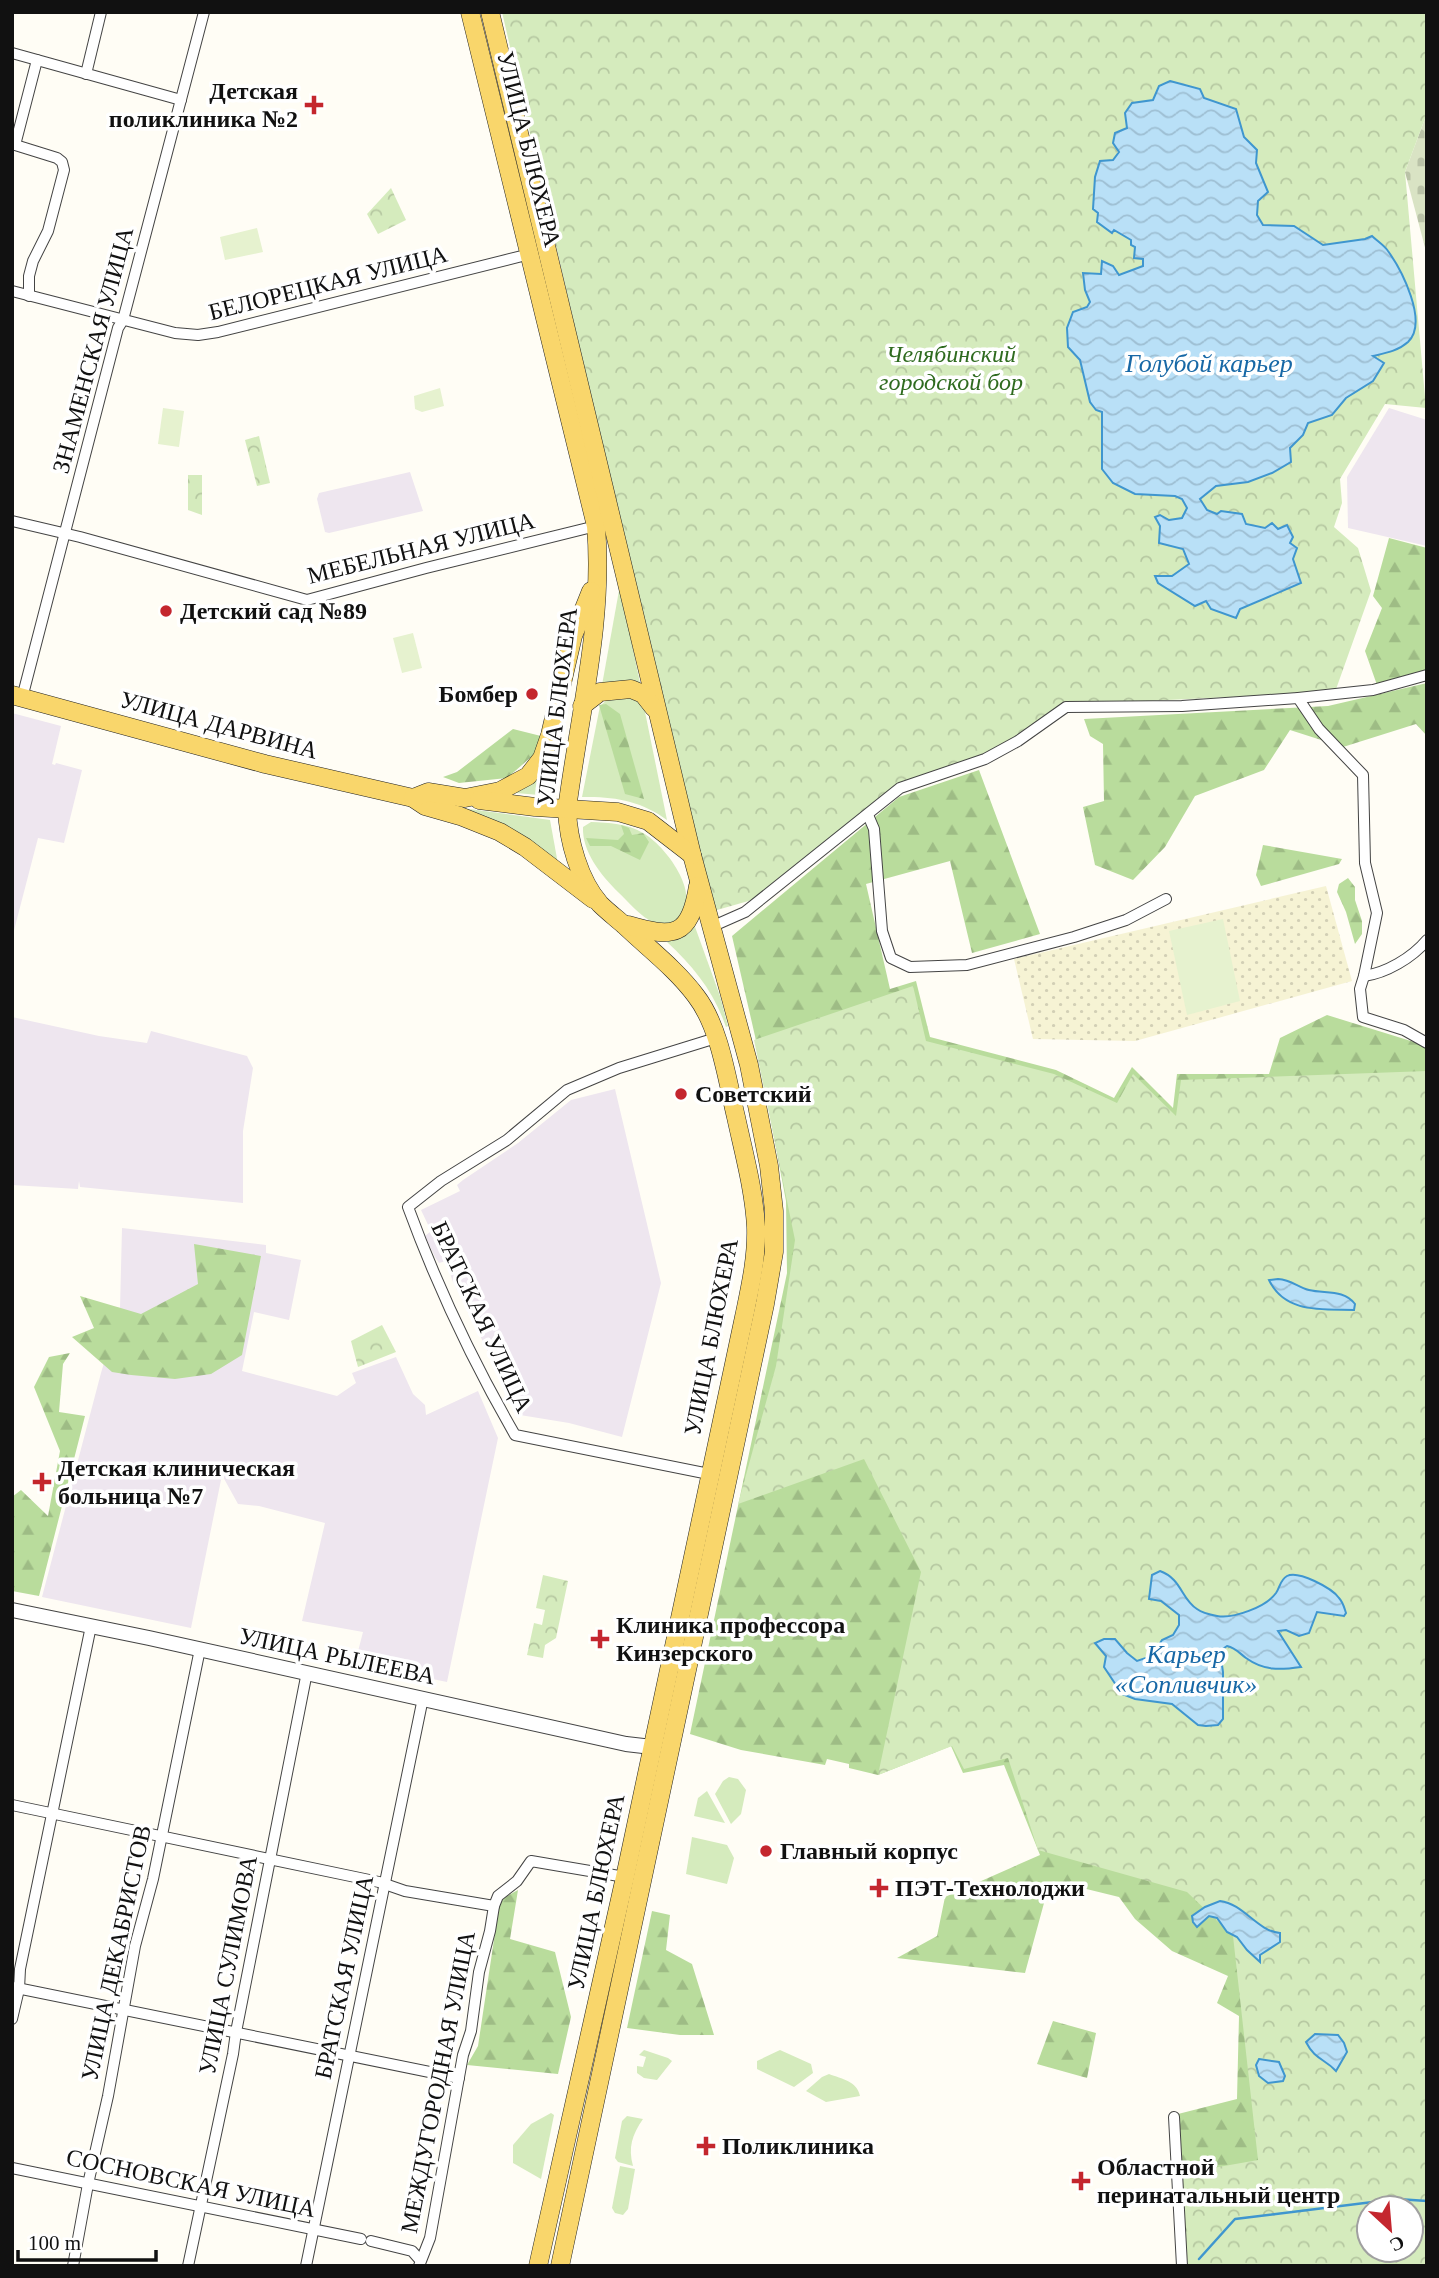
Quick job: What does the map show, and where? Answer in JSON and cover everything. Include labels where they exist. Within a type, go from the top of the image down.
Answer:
[{"type":"main road","name":"УЛИЦА БЛЮХЕРА","points":[[471,12],[596,526],[598,573],[594,633],[567,809],[573,853],[599,903],[676,973],[706,1011],[716,1038],[752,1191],[756,1229],[754,1265],[625,1877],[538,2266]]},
{"type":"main road","name":"УЛИЦА БЛЮХЕРА","points":[[489,12],[698,881],[743,1043],[769,1166],[774,1211],[774,1252],[765,1304],[560,2266]]},
{"type":"main road","name":"УЛИЦА ДАРВИНА","points":[[413,799],[428,792],[465,799],[500,791],[528,776],[541,758],[550,735],[573,636],[598,573]]},
{"type":"main road","points":[[582,706],[600,692],[631,689],[643,694],[657,710]]},
{"type":"main road","name":"УЛИЦА ДАРВИНА","points":[[17,697],[265,764],[413,799],[425,806],[500,832],[526,847],[599,903]]},
{"type":"main road","points":[[465,799],[618,812],[648,821],[692,855]]},
{"type":"main road","points":[[621,923],[657,933],[678,930],[687,922],[695,907],[698,881]]},
{"type":"main road","points":[[652,1747],[671,1752]]},
{"type":"street","points":[[86,74],[101,12]]},
{"type":"street","name":"ЗНАМЕНСКАЯ УЛИЦА","points":[[17,697],[65,533],[204,12]]},
{"type":"street","points":[[12,52],[181,100]]},
{"type":"street","points":[[29,296],[29,276],[33,261],[48,231],[64,170],[62,162],[57,158],[14,145],[37,60]]},
{"type":"street","name":"БЕЛОРЕЦКАЯ УЛИЦА","points":[[12,291],[187,335],[206,334],[530,254]]},
{"type":"street","name":"МЕБЕЛЬНАЯ УЛИЦА","points":[[12,521],[65,533],[307,600],[596,526]]},
{"type":"street","points":[[711,927],[745,912],[900,788],[985,759],[1018,741],[1066,707],[1182,706],[1298,698],[1373,690],[1427,675]]},
{"type":"street","points":[[1298,698],[1319,729],[1363,775],[1365,863],[1377,913],[1360,989],[1363,1017],[1404,1030],[1427,1043]]},
{"type":"street","points":[[868,815],[874,829],[881,931],[891,958],[910,967],[967,965],[1074,937],[1126,920],[1166,899]]},
{"type":"street","points":[[1364,976],[1379,974],[1419,949],[1427,940]]},
{"type":"street","name":"БРАТСКАЯ УЛИЦА","points":[[709,1474],[515,1435],[484,1381],[457,1325],[425,1254],[408,1207],[441,1181],[507,1140],[567,1090],[619,1068],[716,1038]]},
{"type":"street","name":"УЛИЦА РЫЛЕЕВА","points":[[12,1610],[307,1672],[626,1744],[652,1747]]},
{"type":"street","points":[[13,2011],[90,1626]]},
{"type":"street","name":"УЛИЦА ДЕКАБРИСТОВ","points":[[73,2266],[135,1946],[153,1879],[200,1649]]},
{"type":"street","name":"УЛИЦА СУЛИМОВА","points":[[188,2266],[233,2053],[307,1672]]},
{"type":"street","name":"БРАТСКАЯ УЛИЦА","points":[[306,2266],[423,1698]]},
{"type":"street","points":[[12,1805],[270,1859],[405,1891],[494,1906],[498,1896],[517,1881],[531,1861],[625,1877]]},
{"type":"street","name":"МЕЖДУГОРОДНАЯ УЛИЦА","points":[[419,2263],[430,2238],[463,2055],[471,2031],[479,1972],[494,1906]]},
{"type":"street","points":[[16,1988],[459,2078]]},
{"type":"street","points":[[1174,2117],[1182,2266]]},
{"type":"street","name":"СОСНОВСКАЯ УЛИЦА","points":[[12,2168],[366,2240],[412,2251],[419,2263]]},
{"type":"shaded area","points":[[1389,408],[1427,420],[1427,546],[1348,528],[1347,477]]},
{"type":"shaded area","points":[[410,472],[423,511],[325,532],[317,499],[319,493]]},
{"type":"shaded area","points":[[12,713],[61,726],[52,764],[82,770],[64,843],[38,838],[12,938]]},
{"type":"shaded area","points":[[1326,886],[1352,981],[1135,1041],[1033,1039],[1014,959]]},
{"type":"shaded area","points":[[12,1017],[99,1036],[147,1043],[151,1031],[247,1056],[253,1068],[243,1131],[243,1203],[80,1187],[79,1181],[78,1189],[12,1185]]},
{"type":"shaded area","points":[[615,1089],[661,1283],[622,1437],[569,1423],[520,1415],[453,1282],[446,1261],[439,1263],[435,1257],[425,1236],[431,1231],[421,1210],[460,1191],[457,1185],[463,1180],[518,1143],[571,1100]]},
{"type":"shaded area","points":[[122,1228],[266,1245],[266,1253],[301,1260],[289,1320],[254,1312],[242,1371],[337,1396],[356,1383],[352,1373],[396,1357],[413,1394],[425,1405],[426,1415],[478,1391],[498,1438],[447,1682],[355,1663],[363,1632],[302,1621],[325,1523],[259,1506],[238,1504],[222,1475],[191,1628],[42,1597],[120,1309]]},
{"type":"green space","name":"Челябинский городской бор","points":[[502,12],[1427,12],[1427,113],[1405,172],[1426,408],[1385,404],[1340,479],[1342,503],[1334,527],[1358,548],[1371,591],[1335,692],[1063,705],[1016,739],[984,755],[899,785],[752,900],[710,912]]},
{"type":"green space","points":[[1427,113],[1427,255],[1405,172]]},
{"type":"green space","points":[[391,188],[406,220],[378,234],[367,214]]},
{"type":"green space","points":[[257,228],[263,252],[225,260],[220,237]]},
{"type":"green space","points":[[440,388],[444,406],[422,412],[415,409],[414,396]]},
{"type":"green space","points":[[163,408],[184,411],[179,447],[158,444]]},
{"type":"green space","points":[[259,436],[270,483],[257,486],[245,440]]},
{"type":"green space","points":[[188,475],[202,475],[202,515],[188,510]]},
{"type":"green space","points":[[1389,538],[1427,548],[1427,670],[1377,685],[1365,651],[1382,608],[1373,596]]},
{"type":"green space","points":[[620,585],[640,683],[602,685]]},
{"type":"green space","points":[[413,633],[422,668],[402,673],[393,638]]},
{"type":"green space","points":[[1427,683],[1427,736],[1416,724],[1343,747],[1290,730],[1264,770],[1195,796],[1165,847],[1133,880],[1095,865],[1083,807],[1104,801],[1103,744],[1090,736],[1084,719],[1328,706]]},
{"type":"green space","points":[[569,692],[551,796],[516,793],[526,787]]},
{"type":"green space","points":[[628,697],[638,700],[644,707],[667,820],[648,808],[627,801],[582,797],[600,706],[608,699]]},
{"type":"green space","points":[[606,704],[620,714],[644,799],[625,794],[599,705]]},
{"type":"green space","points":[[513,729],[541,736],[538,751],[507,778],[459,783],[443,777],[457,772]]},
{"type":"green space","points":[[979,770],[1040,934],[972,953],[950,861],[866,884],[890,989],[916,981],[930,1037],[1056,1070],[1114,1098],[1132,1067],[1173,1108],[1177,1074],[1269,1074],[1280,1038],[1327,1015],[1427,1046],[1427,2266],[1384,2264],[1425,2264],[1425,2194],[1355,2194],[1355,2263],[1190,2255],[1178,2114],[1237,2099],[1239,2016],[1217,2003],[1228,1976],[1172,1951],[1135,1919],[1119,1897],[1062,1883],[1047,1892],[1025,1973],[897,1958],[937,1936],[945,1897],[1040,1855],[1004,1765],[963,1773],[951,1746],[878,1775],[827,1759],[825,1765],[741,1750],[690,1734],[787,1273],[786,1201],[755,1036],[732,936],[899,797]]},
{"type":"green space","points":[[462,808],[550,820],[558,864]]},
{"type":"green space","points":[[591,822],[631,827],[652,839],[661,848],[684,884],[687,897],[679,918],[665,925],[650,921],[599,871],[589,854],[584,836],[583,827]]},
{"type":"green space","points":[[621,825],[629,828],[632,835],[643,833],[649,842],[640,860],[611,846],[590,846],[586,838],[618,840],[624,834]]},
{"type":"green space","points":[[1263,845],[1342,859],[1339,864],[1261,886],[1256,875]]},
{"type":"green space","points":[[1348,878],[1355,887],[1355,900],[1362,921],[1362,934],[1355,944],[1337,892],[1339,884]]},
{"type":"green space","points":[[1223,919],[1240,1001],[1187,1015],[1169,931]]},
{"type":"green space","points":[[694,924],[720,996],[728,1026],[726,1027],[716,1002],[702,981],[667,942]]},
{"type":"green space","points":[[913,986],[926,1041],[1054,1074],[1117,1103],[1133,1074],[1176,1116],[1181,1080],[1427,1071],[1427,2266],[1188,2266],[1179,2174],[1258,2160],[1233,1936],[1187,1892],[1038,1850],[1008,1758],[964,1769],[952,1746],[878,1775],[921,1572],[864,1459],[738,1504],[776,1366],[795,1240],[754,1040]]},
{"type":"green space","points":[[194,1244],[261,1256],[242,1355],[211,1374],[175,1379],[131,1375],[112,1372],[72,1337],[94,1328],[80,1296],[141,1314],[198,1284]]},
{"type":"green space","points":[[382,1325],[396,1352],[358,1367],[351,1341]]},
{"type":"green space","points":[[70,1353],[63,1364],[59,1412],[85,1416],[39,1596],[12,1591],[12,1497],[21,1490],[48,1516],[60,1451],[34,1387],[49,1357]]},
{"type":"green space","points":[[543,1575],[568,1581],[556,1638],[545,1645],[543,1658],[527,1655],[534,1623],[542,1625],[545,1610],[536,1608]]},
{"type":"green space","points":[[729,1777],[738,1779],[746,1790],[741,1814],[731,1824],[715,1794]]},
{"type":"green space","points":[[707,1791],[725,1823],[694,1816],[698,1798]]},
{"type":"green space","points":[[692,1837],[727,1845],[734,1858],[727,1884],[686,1874]]},
{"type":"green space","points":[[518,1890],[510,1939],[555,1952],[571,2017],[558,2074],[467,2065],[478,2046],[500,1900]]},
{"type":"green space","points":[[652,1911],[670,1915],[666,1950],[692,1964],[714,2035],[680,2035],[627,2028]]},
{"type":"green space","points":[[1053,2021],[1096,2033],[1087,2078],[1037,2064]]},
{"type":"green space","points":[[644,2050],[672,2061],[657,2080],[644,2078],[637,2073],[637,2066],[643,2067],[646,2057],[639,2055]]},
{"type":"green space","points":[[780,2050],[811,2064],[813,2073],[794,2087],[757,2069],[757,2061]]},
{"type":"green space","points":[[829,2074],[852,2084],[860,2096],[826,2102],[806,2091]]},
{"type":"green space","points":[[551,2113],[554,2115],[541,2179],[513,2163],[513,2145],[531,2124]]},
{"type":"green space","points":[[627,2116],[643,2119],[632,2141],[633,2166],[618,2162],[615,2158],[622,2121]]},
{"type":"green space","points":[[620,2166],[635,2169],[628,2209],[623,2215],[615,2213],[612,2208]]},
{"type":"water","name":"Голубой карьер","points":[[1170,81],[1200,89],[1204,98],[1236,109],[1244,137],[1257,150],[1256,163],[1268,192],[1258,201],[1257,215],[1263,225],[1294,226],[1323,245],[1372,236],[1385,247],[1406,282],[1416,322],[1414,333],[1408,342],[1396,350],[1373,356],[1384,363],[1373,381],[1346,398],[1332,415],[1308,423],[1303,435],[1290,448],[1291,462],[1248,482],[1216,486],[1200,499],[1207,510],[1217,514],[1221,511],[1242,514],[1246,524],[1265,528],[1272,523],[1278,529],[1287,525],[1293,537],[1290,543],[1297,548],[1293,559],[1301,583],[1240,609],[1236,618],[1211,609],[1206,601],[1195,606],[1158,583],[1155,576],[1172,576],[1189,564],[1183,549],[1159,543],[1160,526],[1155,517],[1160,515],[1169,520],[1182,518],[1187,508],[1182,499],[1175,496],[1135,494],[1113,483],[1102,469],[1102,412],[1096,410],[1090,402],[1080,360],[1068,347],[1067,328],[1073,312],[1087,307],[1090,302],[1083,273],[1101,274],[1102,261],[1113,266],[1119,275],[1143,266],[1143,259],[1134,258],[1135,247],[1131,245],[1131,240],[1114,230],[1112,233],[1097,222],[1098,213],[1093,209],[1095,177],[1100,161],[1113,160],[1119,152],[1113,143],[1115,133],[1127,128],[1125,113],[1132,103],[1153,100],[1159,86]]},
{"type":"water","points":[[1278,1279],[1309,1290],[1345,1296],[1355,1304],[1354,1310],[1318,1309],[1295,1304],[1276,1291],[1269,1280]]},
{"type":"water","name":"Карьер «Сопливчик»","points":[[1160,1571],[1173,1579],[1192,1605],[1215,1616],[1232,1616],[1265,1603],[1276,1593],[1281,1582],[1292,1575],[1314,1581],[1335,1594],[1346,1613],[1344,1616],[1317,1612],[1309,1633],[1299,1636],[1286,1630],[1278,1631],[1301,1667],[1266,1667],[1230,1647],[1220,1651],[1223,1719],[1218,1725],[1198,1725],[1172,1704],[1135,1699],[1122,1694],[1104,1667],[1106,1656],[1095,1643],[1104,1639],[1115,1639],[1137,1661],[1152,1656],[1162,1640],[1173,1635],[1179,1625],[1179,1615],[1161,1601],[1149,1599],[1152,1575]]},
{"type":"water","points":[[1220,1901],[1236,1907],[1264,1928],[1280,1933],[1280,1942],[1260,1955],[1260,1962],[1237,1937],[1227,1932],[1217,1918],[1209,1916],[1197,1927],[1193,1922],[1192,1916]]},
{"type":"water","points":[[1315,2034],[1338,2035],[1344,2043],[1347,2052],[1336,2071],[1316,2056],[1306,2042]]},
{"type":"water","points":[[1259,2059],[1279,2062],[1285,2076],[1283,2081],[1268,2083],[1259,2076],[1256,2065]]},
{"type":"waterway","points":[[1199,2259],[1235,2219],[1397,2199],[1427,2201]]},
{"type":"place","name":"Детская поликлиника №2","points":[[314,105]]},
{"type":"place","name":"Детский сад №89","points":[[166,611]]},
{"type":"place","name":"Бомбер","points":[[532,694]]},
{"type":"place","name":"Советский","points":[[681,1094]]},
{"type":"place","name":"Детская клиническая больница №7","points":[[42,1482]]},
{"type":"place","name":"Клиника профессора Кинзерского","points":[[600,1639]]},
{"type":"place","name":"Главный корпус","points":[[766,1851]]},
{"type":"place","name":"ПЭТ-Технолоджи","points":[[879,1888]]},
{"type":"place","name":"Поликлиника","points":[[706,2146]]},
{"type":"place","name":"Областной перинатальный центр","points":[[1081,2181]]}]
